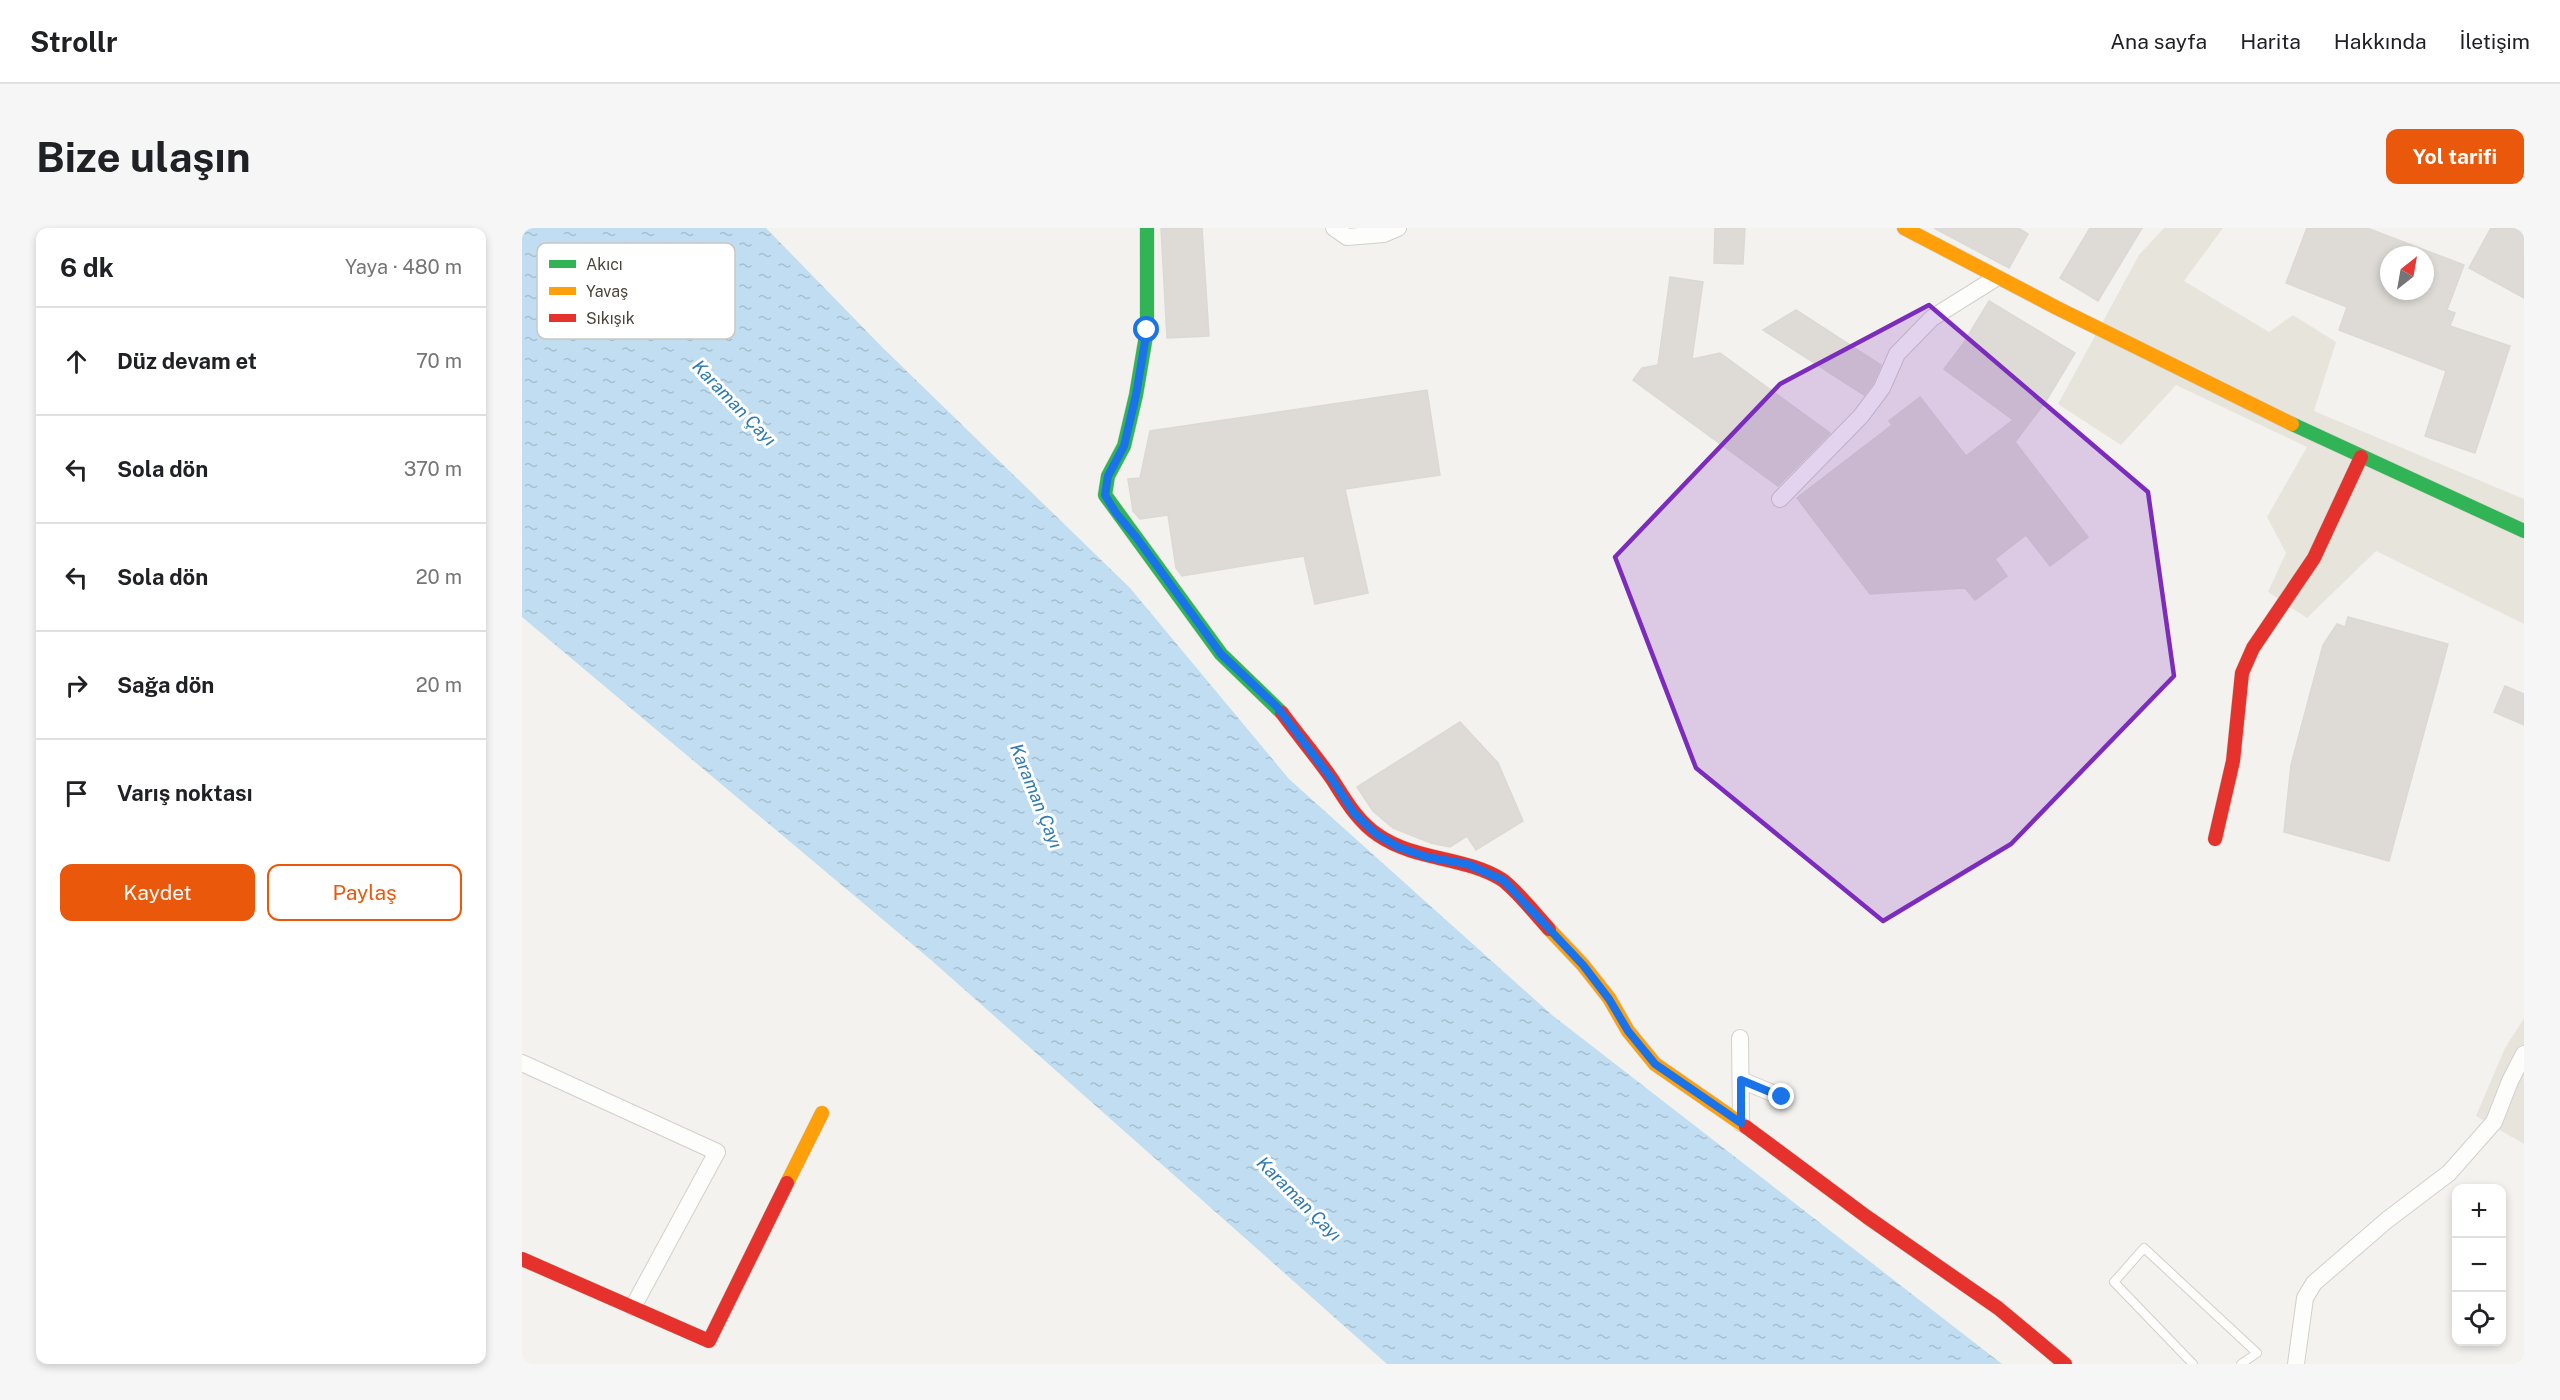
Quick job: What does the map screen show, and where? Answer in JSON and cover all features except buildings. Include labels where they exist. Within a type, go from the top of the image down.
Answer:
[{"type":"street","points":[[1147,228],[1147,330],[1136,395],[1124,446],[1108,476],[1105,495],[1221,654],[1277,707],[1361,820],[1376,834],[1398,847],[1427,857],[1467,864],[1503,880],[1583,965],[1609,999],[1628,1031],[1655,1064],[1998,1308],[2065,1364]]},
{"type":"street","points":[[1334,228],[1347,237],[1384,234],[1398,228]]},
{"type":"street","points":[[1904,228],[1996,278],[2361,457],[2524,531]]},
{"type":"street","points":[[1780,499],[1861,416],[1882,388],[1897,354],[1932,318],[1996,278]]},
{"type":"street","points":[[2215,839],[2233,761],[2242,673],[2253,648],[2314,558],[2361,457]]},
{"type":"street","points":[[1740,1038],[1741,1123]]},
{"type":"street","points":[[2296,1364],[2305,1298],[2314,1283],[2387,1220],[2450,1173],[2494,1122],[2510,1081],[2524,1054]]},
{"type":"street","points":[[522,1063],[717,1152],[633,1307]]},
{"type":"street","points":[[1741,1080],[1782,1097]]},
{"type":"street","points":[[522,1259],[709,1341],[822,1113]]},
{"type":"lane","points":[[2193,1364],[2114,1282],[2144,1248],[2257,1353],[2241,1364]]},
{"type":"highlighted area","points":[[1929,305],[2148,492],[2174,676],[2011,844],[1883,921],[1696,768],[1615,557],[1780,384]]},
{"type":"shaded area","points":[[2164,228],[2223,228],[2184,281],[2269,332],[2293,315],[2336,342],[2314,411],[2524,499],[2524,624],[2376,551],[2307,618],[2268,592],[2286,553],[2267,517],[2307,447],[2176,385],[2121,445],[2058,404],[2139,255]]},
{"type":"shaded area","points":[[2524,1018],[2524,1144],[2476,1116],[2505,1048]]},
{"type":"water","name":"Karaman Çayı","points":[[522,228],[766,228],[882,347],[1130,588],[1289,779],[1552,1015],[2002,1364],[1387,1364],[931,960],[522,617]]},
{"type":"traffic: fast","points":[[1147,228],[1147,330],[1136,395],[1124,446],[1108,476],[1105,495],[1221,654],[1282,713]]},
{"type":"traffic: fast","points":[[2292,424],[2524,531]]},
{"type":"traffic: slow","points":[[1904,228],[2057,308],[2292,424]]},
{"type":"traffic: slow","points":[[1549,929],[1583,965],[1609,998],[1628,1031],[1655,1064],[1746,1127]]},
{"type":"traffic: slow","points":[[787,1183],[822,1113]]},
{"type":"traffic: jam","points":[[2215,839],[2233,761],[2242,673],[2253,648],[2314,558],[2361,457]]},
{"type":"traffic: jam","points":[[1282,713],[1326,770],[1352,809],[1378,835],[1408,850],[1471,866],[1501,879],[1519,895],[1549,929]]},
{"type":"traffic: jam","points":[[1746,1127],[1867,1217],[1998,1308],[2065,1364]]},
{"type":"traffic: jam","points":[[522,1259],[709,1341],[787,1183]]},
{"type":"route","points":[[1147,330],[1136,395],[1124,446],[1108,476],[1105,495],[1221,654],[1277,707],[1331,778],[1354,813],[1376,834],[1398,847],[1427,857],[1467,864],[1503,880],[1583,965],[1609,999],[1628,1031],[1655,1064],[1741,1123],[1741,1080],[1782,1097]]}]
